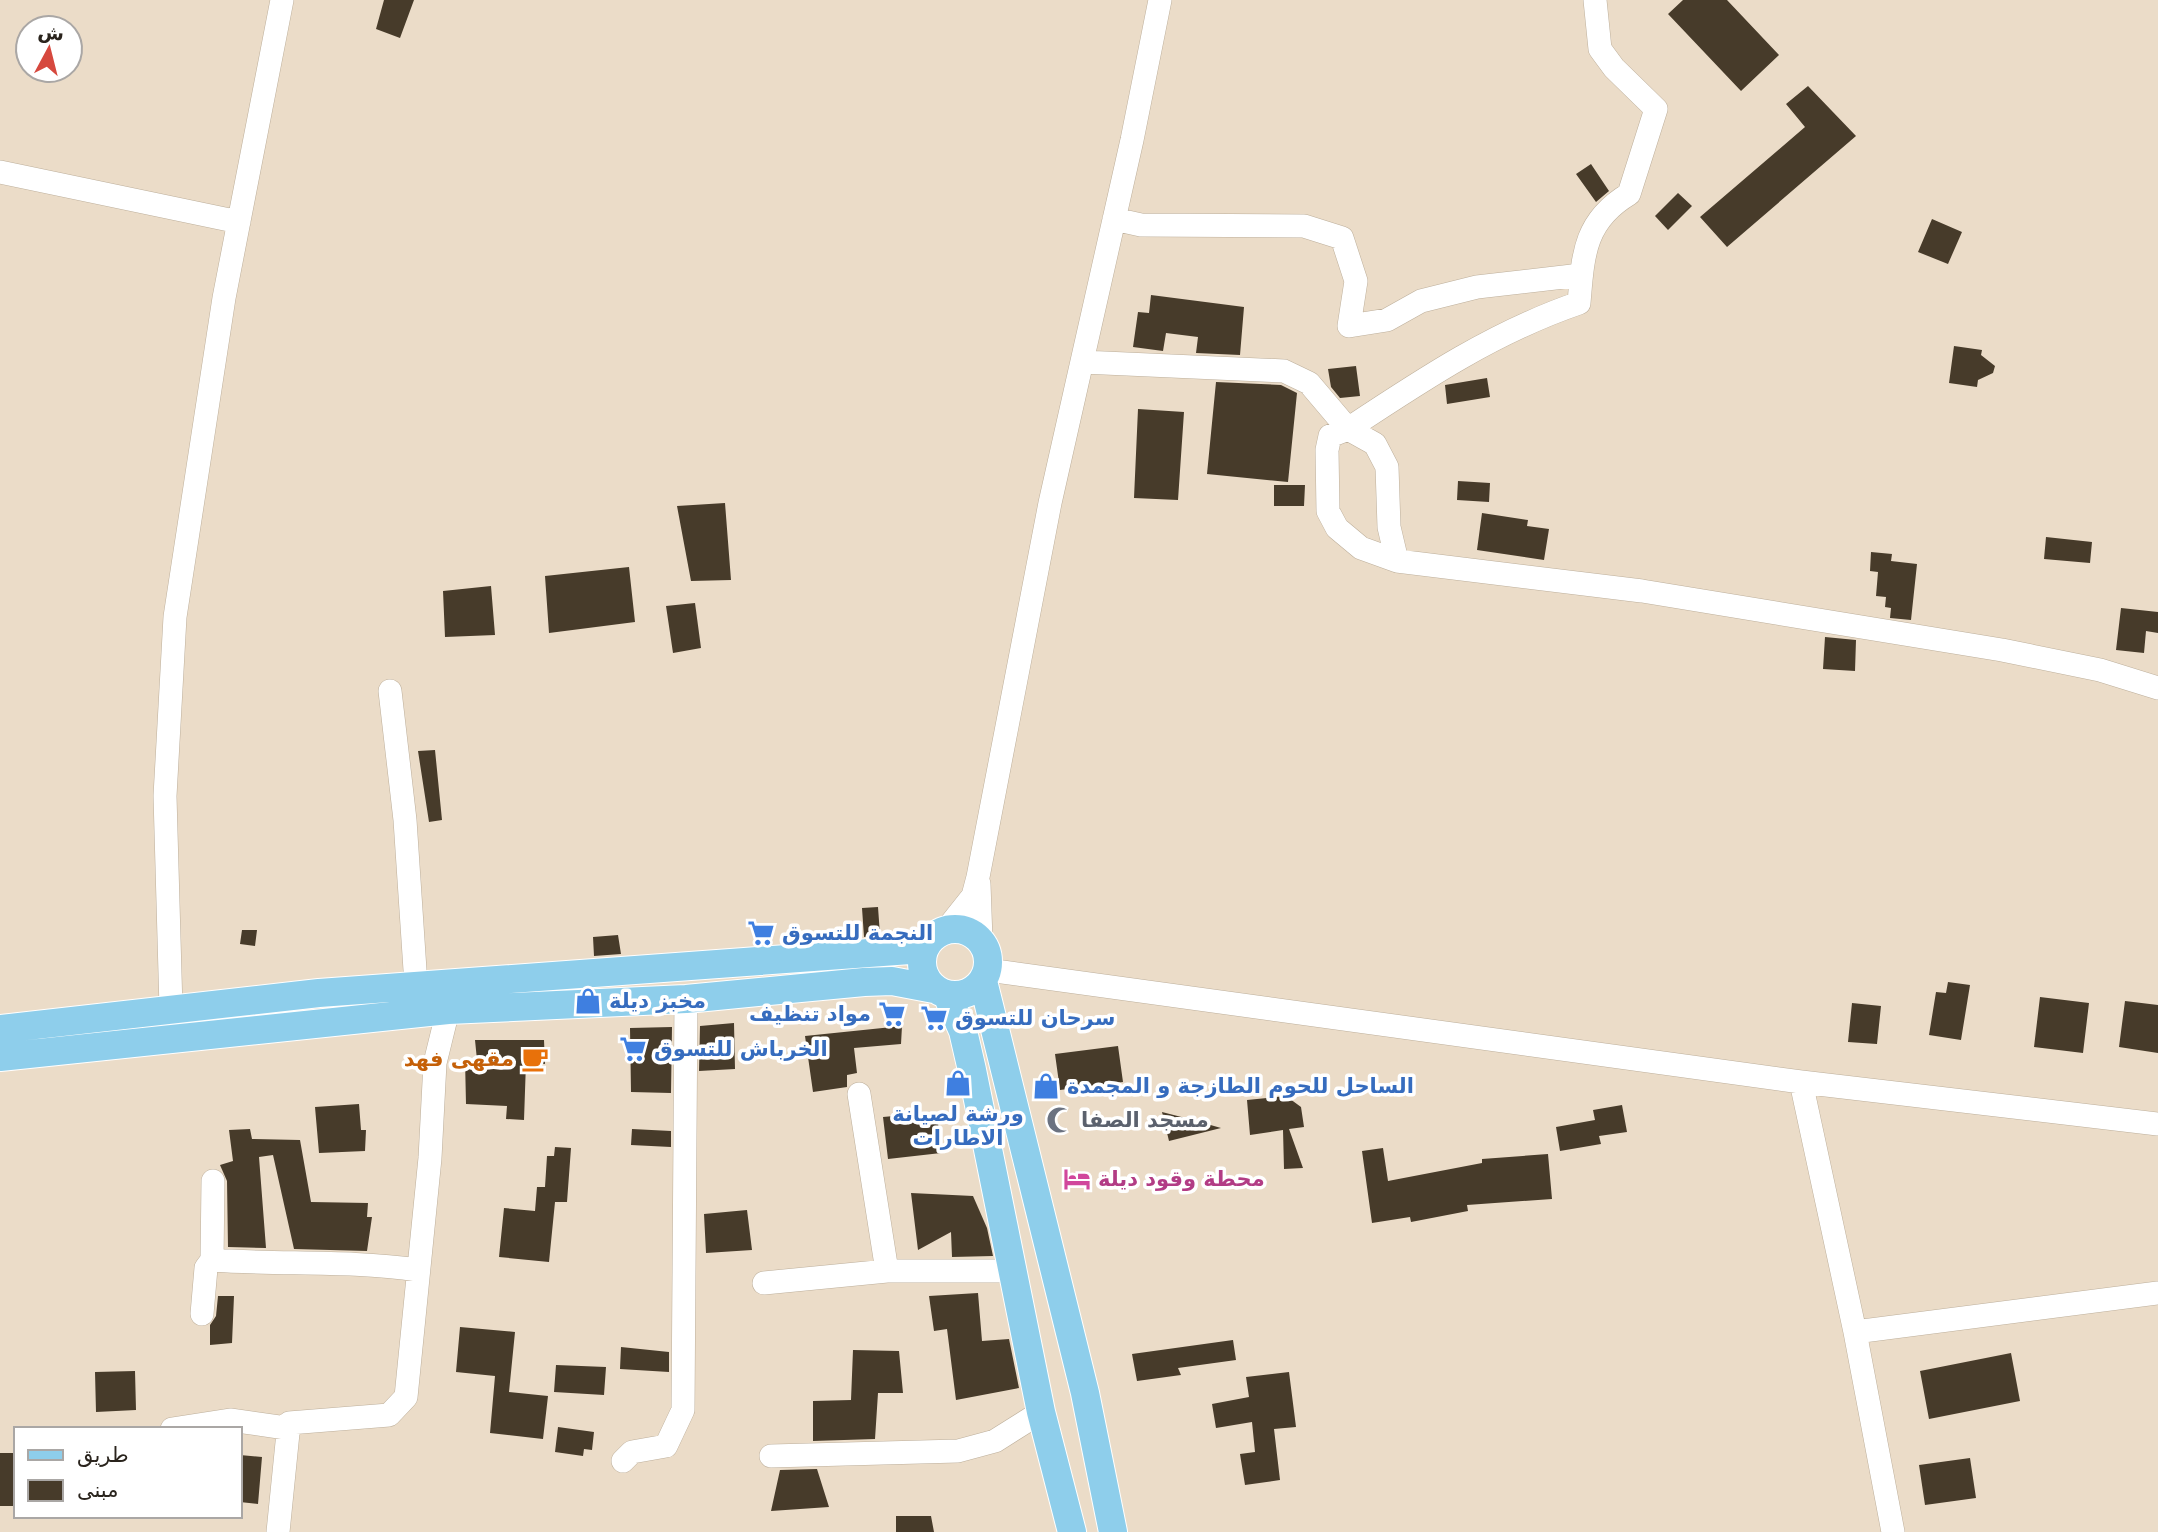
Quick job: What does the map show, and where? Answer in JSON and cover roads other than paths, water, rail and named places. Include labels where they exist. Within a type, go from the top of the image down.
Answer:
[{"type":"main road","points":[[1072,1532],[1041,1412],[969,1057],[962,1031],[941,992],[925,977],[922,963],[924,949],[930,940],[946,930],[966,931],[981,940],[988,957],[985,976],[1085,1393],[1114,1532]]},
{"type":"main road","points":[[0,1056],[171,1009],[416,985],[924,949]]},
{"type":"main road","points":[[0,1029],[73,1035],[448,1010],[686,999],[864,982],[892,981],[941,992],[969,992],[985,976]]},
{"type":"street","points":[[171,1009],[165,796],[175,617],[224,298],[282,0]]},
{"type":"street","points":[[946,930],[973,896],[978,877],[1050,503],[1160,0]]},
{"type":"street","points":[[1595,0],[1600,49],[1614,68],[1656,109],[1629,194],[1609,206],[1591,231],[1581,275],[1579,303],[1512,330],[1466,353],[1348,429],[1330,436],[1328,511],[1337,528],[1361,548],[1397,561],[1642,591],[2003,650],[2100,670],[2158,688]]},
{"type":"street","points":[[0,172],[239,222]]},
{"type":"street","points":[[1114,219],[1141,225],[1304,226],[1342,237],[1356,281],[1349,326],[1387,320],[1421,301],[1477,287],[1581,275]]},
{"type":"street","points":[[1082,362],[1284,371],[1309,383],[1348,429],[1375,444],[1388,467],[1389,527],[1397,561]]},
{"type":"street","points":[[390,691],[405,820],[416,985]]},
{"type":"street","points":[[978,877],[981,940]]},
{"type":"street","points":[[985,976],[1801,1082],[2158,1124]]},
{"type":"street","points":[[623,1461],[632,1452],[666,1446],[683,1410],[686,999]]},
{"type":"street","points":[[185,1427],[230,1420],[286,1428],[296,1421],[389,1415],[400,1407],[407,1388],[433,1123],[435,1063],[448,1010]]},
{"type":"street","points":[[1801,1082],[1855,1332],[1893,1532]]},
{"type":"street","points":[[859,1094],[887,1271]]},
{"type":"street","points":[[202,1314],[206,1268],[212,1260],[213,1181]]},
{"type":"street","points":[[212,1260],[274,1264],[347,1262],[418,1270]]},
{"type":"street","points":[[764,1283],[887,1271],[1011,1271]]},
{"type":"street","points":[[1855,1332],[2158,1293]]},
{"type":"street","points":[[771,1456],[958,1451],[995,1441],[1041,1412]]},
{"type":"street","points":[[278,1532],[286,1428]]},
{"type":"place","name":"النجمة للتسوق","points":[[761,933]]},
{"type":"place","name":"مخبز ديلة","points":[[588,1001]]},
{"type":"place","name":"مواد تنظيف","points":[[892,1014]]},
{"type":"place","name":"سرحان للتسوق","points":[[934,1018]]},
{"type":"place","name":"الخرباش للتسوق","points":[[633,1049]]},
{"type":"place","name":"مقهى فهد","points":[[535,1059]]},
{"type":"place","name":"ورشة لصيانة الاطارات","points":[[958,1083]]},
{"type":"place","name":"الساحل للحوم الطازجة و المجمدة","points":[[1046,1086]]},
{"type":"place","name":"مسجد الصفا","points":[[1060,1120]]},
{"type":"place","name":"محطة وقود ديلة","points":[[1077,1179]]}]
